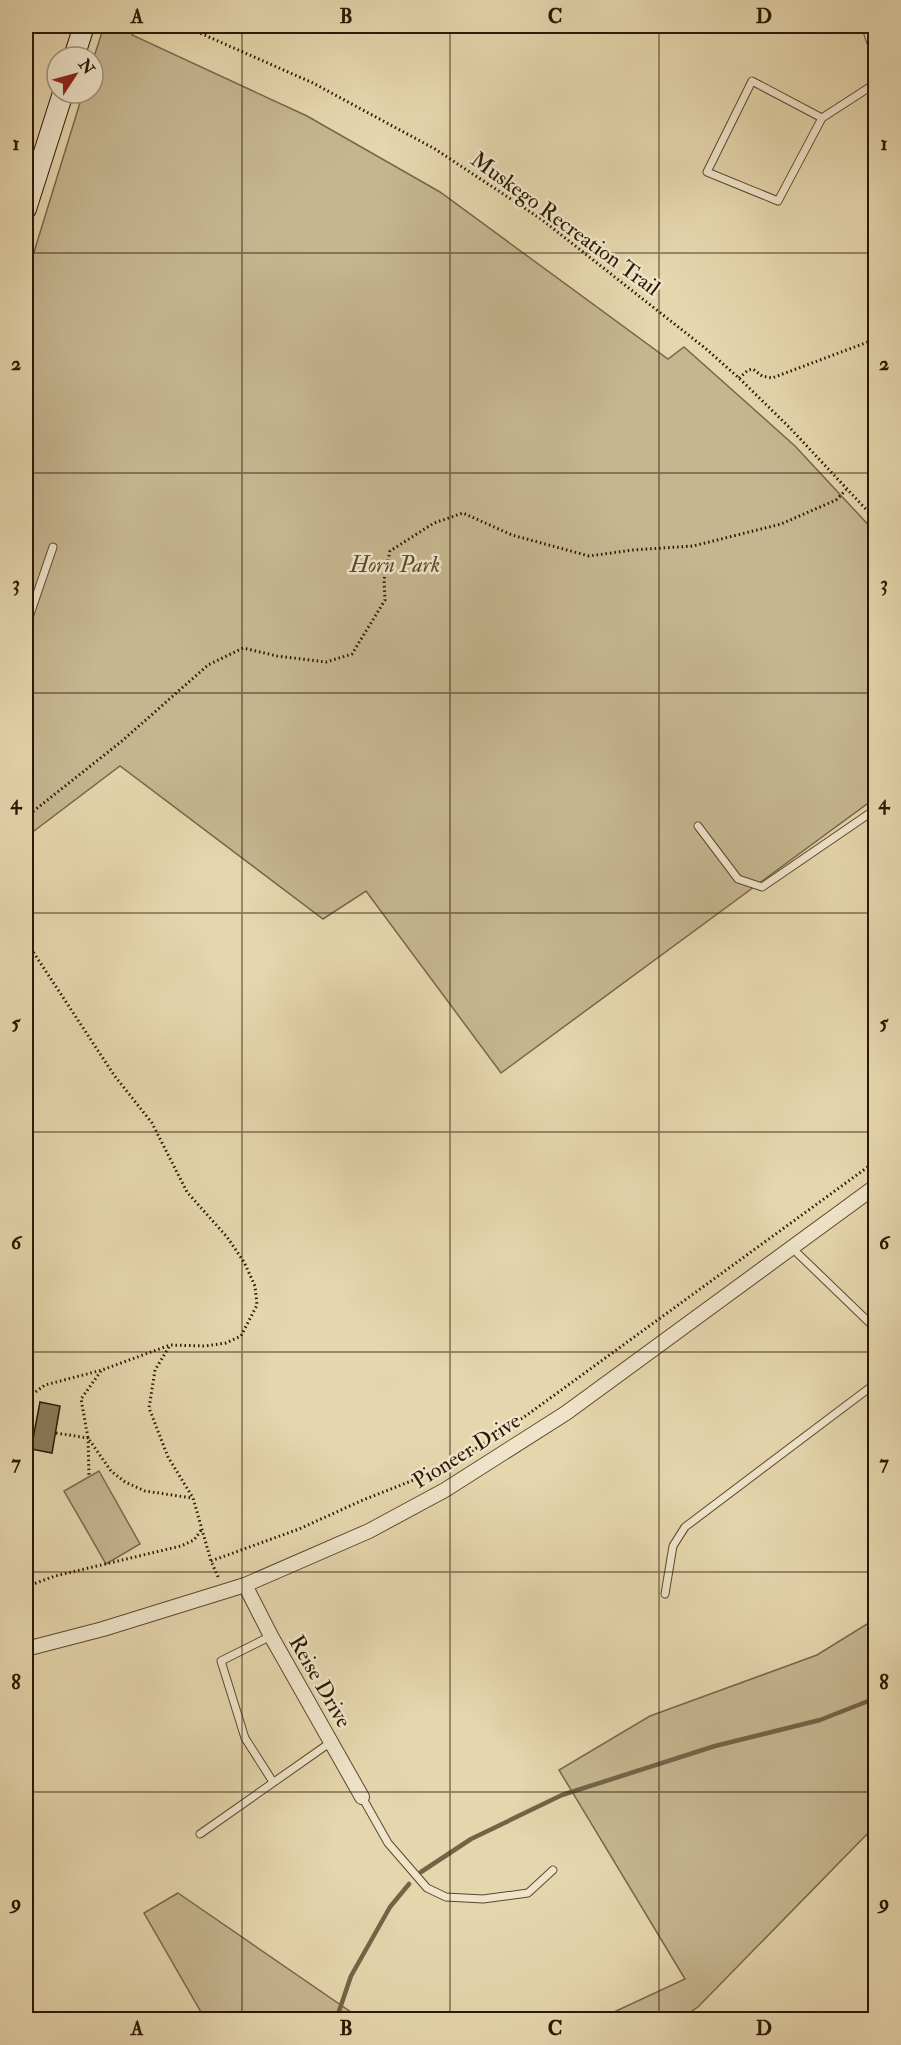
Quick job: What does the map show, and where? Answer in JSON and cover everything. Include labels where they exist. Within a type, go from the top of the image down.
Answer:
[{"type":"main road","points":[[78,45],[84,26]]},
{"type":"main road","points":[[26,209],[59,105]]},
{"type":"street","points":[[869,26],[875,42]]},
{"type":"street","name":"Pioneer Drive","points":[[26,1649],[103,1629],[225,1592],[369,1531],[483,1467],[566,1413],[876,1186]]},
{"type":"street","name":"Reise Drive","points":[[245,1585],[271,1636],[362,1797]]},
{"type":"lane","points":[[822,118],[752,81],[706,172],[778,201],[822,118],[876,83]]},
{"type":"lane","points":[[26,626],[53,548]]},
{"type":"lane","points":[[698,826],[738,879],[762,887],[876,808]]},
{"type":"lane","points":[[791,1247],[876,1329]]},
{"type":"lane","points":[[665,1594],[674,1546],[685,1527],[876,1383]]},
{"type":"lane","points":[[271,1636],[221,1661],[245,1738],[273,1782]]},
{"type":"lane","points":[[200,1834],[331,1742]]},
{"type":"lane","points":[[362,1797],[388,1843],[427,1888],[446,1897],[483,1899],[528,1893],[553,1870]]},
{"type":"path","name":"Muskego Recreation Trail","points":[[184,26],[313,83],[435,149],[541,219],[705,348],[739,378],[790,428],[876,520]]},
{"type":"path","points":[[739,378],[748,369],[753,369],[762,376],[772,378],[876,339]]},
{"type":"path","points":[[26,817],[122,741],[208,665],[243,648],[277,656],[326,662],[352,654],[385,600],[384,580],[390,551],[434,523],[463,513],[512,536],[589,556],[693,546],[770,526],[837,500],[846,490]]},
{"type":"path","points":[[26,941],[114,1075],[152,1124],[187,1192],[227,1237],[244,1262],[255,1286],[257,1305],[241,1336],[226,1343],[205,1346],[170,1345],[102,1370],[45,1386],[26,1399]]},
{"type":"path","points":[[211,1561],[299,1528],[435,1472],[462,1457],[527,1415],[876,1161]]},
{"type":"path","points":[[170,1345],[155,1370],[149,1408],[168,1457],[193,1498],[211,1561],[225,1592]]},
{"type":"path","points":[[89,1477],[88,1438],[81,1399],[102,1370]]},
{"type":"path","points":[[56,1432],[88,1438],[111,1471],[125,1482],[145,1491],[193,1498]]},
{"type":"path","points":[[26,1582],[181,1546],[194,1540],[202,1529]]},
{"type":"path","points":[[26,1599],[33,1582]]},
{"type":"green space","name":"Horn Park","points":[[104,26],[136,26],[132,35],[307,116],[440,192],[668,359],[684,347],[795,446],[875,532],[875,798],[501,1073],[366,891],[323,919],[120,766],[26,837],[26,278],[79,105],[105,105],[105,45],[98,45]]},
{"type":"green space","points":[[99,1471],[140,1544],[106,1564],[64,1491]]},
{"type":"green space","points":[[875,1619],[875,1826],[698,2007],[680,2019],[599,2019],[685,1979],[559,1770],[650,1716],[817,1655]]},
{"type":"green space","points":[[178,1893],[361,2019],[205,2019],[144,1913]]},
{"type":"building","points":[[40,1402],[60,1406],[52,1453],[31,1449]]},
{"type":"waterway","points":[[421,1872],[471,1839],[562,1795],[715,1746],[820,1720],[876,1698]]},
{"type":"waterway","points":[[336,2020],[351,1976],[390,1907],[409,1884]]}]
